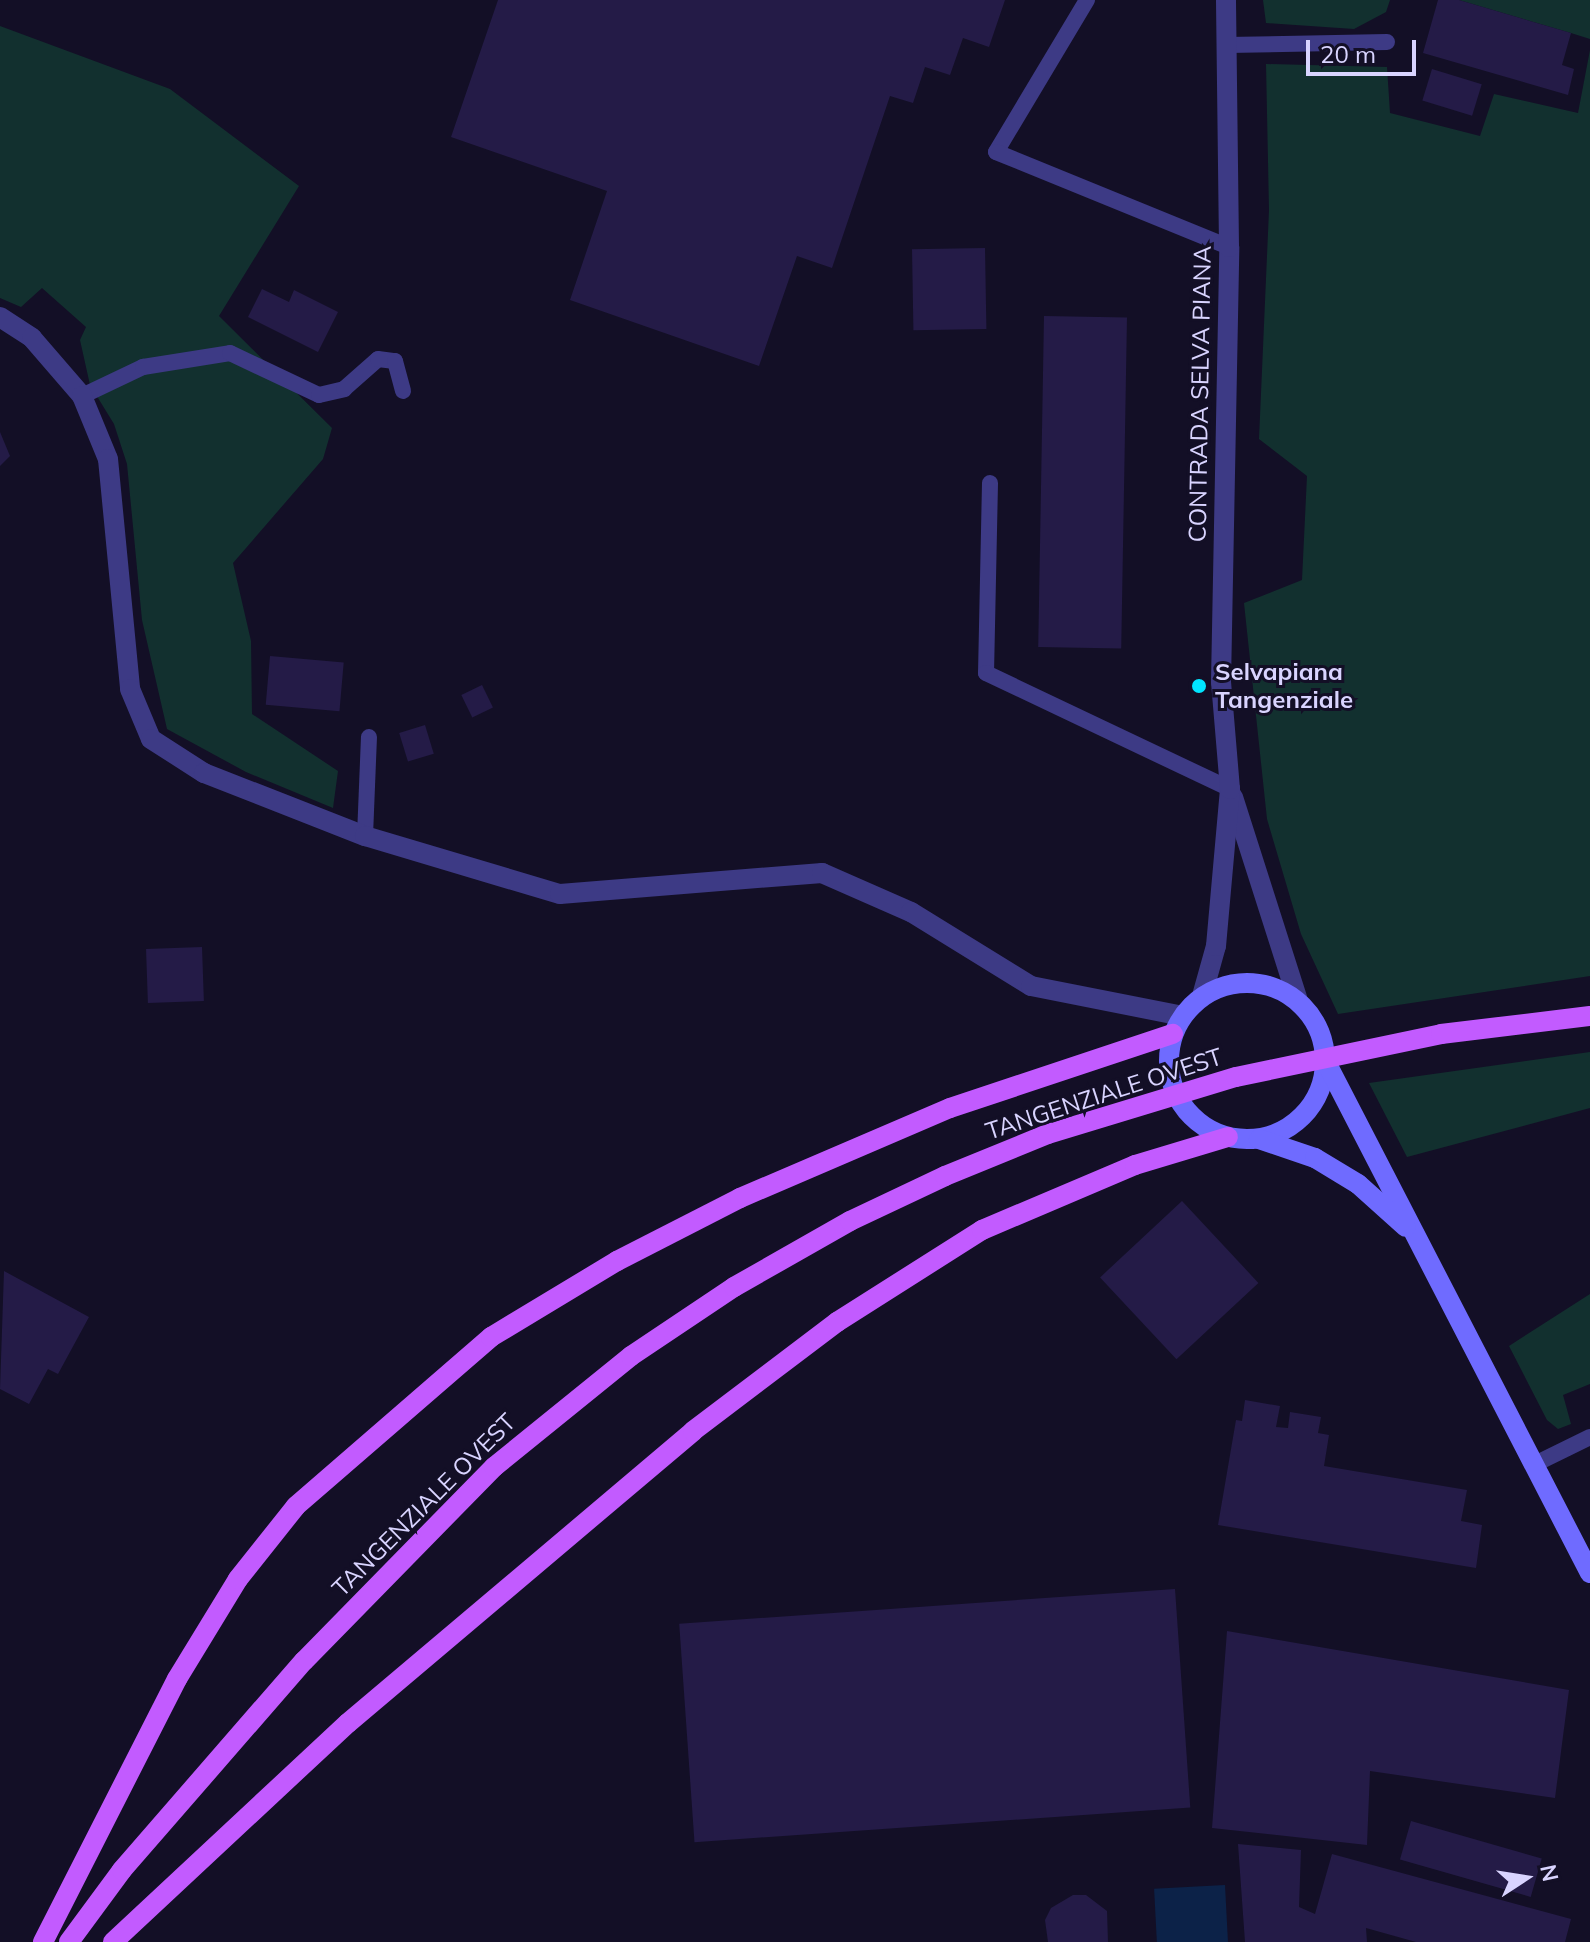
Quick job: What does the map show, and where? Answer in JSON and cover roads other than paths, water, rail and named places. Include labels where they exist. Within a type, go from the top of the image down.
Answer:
[{"type":"main road","points":[[1228,1137],[1200,1123],[1178,1098],[1168,1056],[1178,1025],[1202,996],[1251,982],[1298,1001],[1319,1028],[1326,1062],[1537,1463],[1590,1573]]},
{"type":"main road","name":"TANGENZIALE OVEST","points":[[69,1942],[122,1870],[294,1673],[494,1467],[631,1356],[734,1287],[850,1221],[945,1176],[1048,1134],[1236,1077],[1441,1034],[1590,1016]]},
{"type":"main road","points":[[43,1942],[177,1679],[238,1579],[306,1497],[491,1337],[617,1261],[740,1198],[950,1108],[1178,1025]]},
{"type":"main road","points":[[1259,1139],[1293,1125],[1307,1113],[1326,1062]]},
{"type":"main road","points":[[113,1942],[348,1723],[693,1431],[837,1322],[982,1230],[1135,1165],[1228,1137],[1259,1139],[1315,1158],[1358,1184],[1418,1238]]},
{"type":"street","name":"CONTRADA SELVA PIANA","points":[[1226,0],[1229,247],[1221,682],[1230,789]]},
{"type":"street","points":[[0,317],[32,338],[82,396],[108,459],[130,689],[151,739],[204,773],[365,836],[560,894],[822,873],[911,912],[1031,986],[1178,1025]]},
{"type":"street","points":[[1202,996],[1216,946],[1230,789]]},
{"type":"street","points":[[1230,789],[1298,1001]]},
{"type":"lane","points":[[1087,0],[996,152],[1229,247]]},
{"type":"lane","points":[[1227,45],[1387,42]]},
{"type":"lane","points":[[82,396],[143,367],[230,353],[319,395],[344,389],[378,359],[395,361],[403,391]]},
{"type":"lane","points":[[990,483],[986,673],[1230,789]]},
{"type":"lane","points":[[365,836],[369,737]]},
{"type":"lane","points":[[1537,1463],[1590,1437]]},
{"type":"water","points":[[1225,1885],[1228,1942],[1157,1942],[1154,1889]]},
{"type":"place","name":"Selvapiana Tangenziale","points":[[1199,686]]}]
